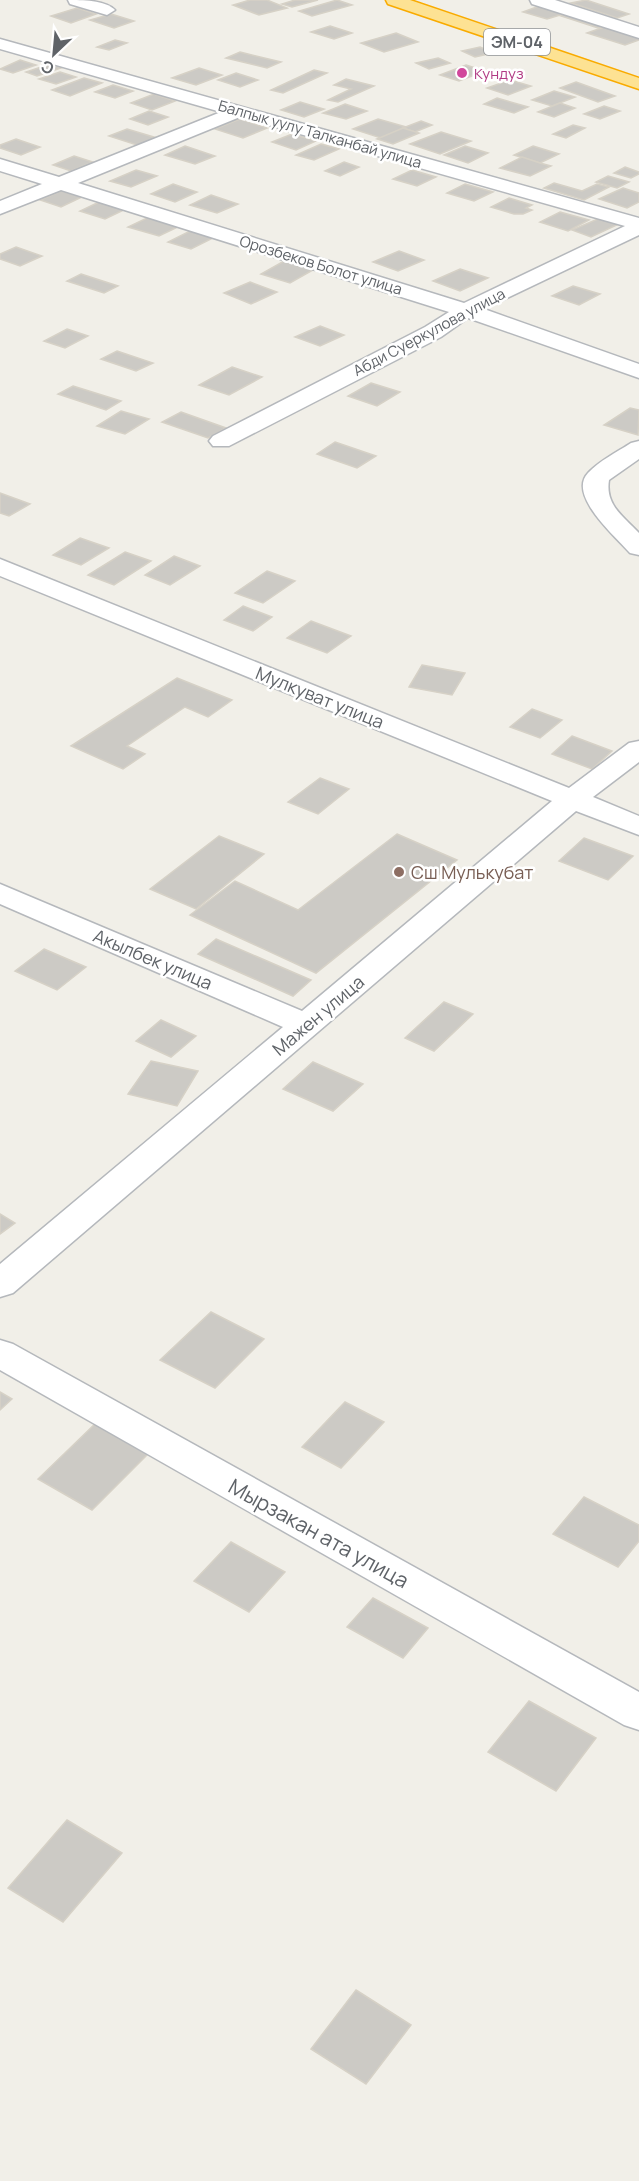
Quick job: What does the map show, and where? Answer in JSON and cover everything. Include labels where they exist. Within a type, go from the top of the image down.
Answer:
[{"type":"highway","name":"ЭМ-04","points":[[394,0],[639,84]]},
{"type":"street","points":[[76,0],[107,10]]},
{"type":"street","points":[[538,0],[639,33]]},
{"type":"street","name":"Балпык уулу Талканбай улица","points":[[0,44],[639,225]]},
{"type":"street","points":[[0,208],[239,111]]},
{"type":"street","name":"Орозбеков Болот улица","points":[[0,165],[466,310],[639,370]]},
{"type":"street","name":"Абди Суеркулова улица","points":[[221,441],[433,332],[466,310],[639,225]]},
{"type":"street","points":[[639,448],[597,477],[594,492],[597,501],[639,548]]},
{"type":"street","name":"Мулкуват улица","points":[[0,567],[639,826]]},
{"type":"street","name":"Мажен улица","points":[[0,1284],[572,800],[639,749]]},
{"type":"street","name":"Акылбек улица","points":[[0,893],[306,1025]]},
{"type":"street","name":"Мырзакан ата улица","points":[[0,1353],[639,1713]]},
{"type":"building","points":[[250,0],[267,0],[287,8],[259,15],[233,5]]},
{"type":"building","points":[[295,0],[318,0],[292,7],[282,4]]},
{"type":"building","points":[[337,0],[352,5],[312,16],[299,11]]},
{"type":"building","points":[[586,0],[629,14],[617,18],[571,3]]},
{"type":"building","points":[[542,5],[567,13],[547,19],[523,12]]},
{"type":"building","points":[[77,8],[96,14],[71,23],[51,16]]},
{"type":"building","points":[[568,13],[606,25],[598,28],[561,16]]},
{"type":"building","points":[[111,14],[134,21],[114,28],[90,20]]},
{"type":"building","points":[[330,26],[352,33],[334,39],[311,32]]},
{"type":"building","points":[[607,26],[639,36],[639,40],[625,45],[587,33]]},
{"type":"building","points":[[396,33],[418,42],[384,52],[361,43]]},
{"type":"building","points":[[115,40],[127,43],[109,50],[97,47]]},
{"type":"building","name":"Кундуз","points":[[480,47],[493,53],[475,57],[462,51]]},
{"type":"building","points":[[240,52],[281,62],[267,68],[226,58]]},
{"type":"building","points":[[438,58],[450,63],[429,69],[416,63]]},
{"type":"building","points":[[20,60],[36,65],[13,73],[0,69]]},
{"type":"building","points":[[50,64],[61,68],[37,76],[26,72]]},
{"type":"building","name":"Кундуз","points":[[466,65],[485,71],[459,81],[440,75]]},
{"type":"building","points":[[199,68],[222,75],[196,85],[172,78]]},
{"type":"building","points":[[314,70],[327,73],[283,93],[271,90]]},
{"type":"building","points":[[60,72],[76,77],[56,84],[39,79]]},
{"type":"building","points":[[236,73],[258,80],[240,87],[218,80]]},
{"type":"building","points":[[84,78],[102,83],[70,96],[52,90]]},
{"type":"building","points":[[346,79],[374,86],[338,102],[328,100],[351,89],[334,85]]},
{"type":"building","points":[[510,80],[531,86],[508,95],[487,88]]},
{"type":"building","points":[[576,82],[615,96],[598,102],[560,88]]},
{"type":"building","points":[[113,85],[133,91],[115,98],[95,92]]},
{"type":"building","points":[[554,91],[575,97],[552,106],[532,100]]},
{"type":"building","points":[[154,94],[175,101],[152,110],[131,103]]},
{"type":"building","points":[[497,98],[528,107],[514,113],[484,104]]},
{"type":"building","points":[[300,102],[324,109],[304,117],[281,110]]},
{"type":"building","points":[[560,103],[575,108],[554,117],[538,112]]},
{"type":"building","points":[[345,104],[367,111],[346,119],[323,113]]},
{"type":"building","points":[[604,106],[620,111],[600,119],[584,114]]},
{"type":"building","points":[[149,111],[168,117],[148,125],[130,119]]},
{"type":"building","points":[[240,119],[267,128],[243,138],[215,129]]},
{"type":"building","points":[[378,119],[406,127],[381,138],[353,129]]},
{"type":"building","points":[[421,121],[432,125],[415,132],[403,128]]},
{"type":"building","points":[[573,125],[585,128],[566,138],[553,134]]},
{"type":"building","points":[[403,128],[419,133],[393,144],[377,139]]},
{"type":"building","points":[[127,129],[157,138],[140,146],[109,136]]},
{"type":"building","points":[[441,132],[471,141],[440,154],[410,144]]},
{"type":"building","points":[[292,134],[316,141],[296,150],[272,142]]},
{"type":"building","points":[[16,139],[40,147],[21,155],[0,148],[0,145]]},
{"type":"building","points":[[321,144],[339,149],[314,160],[296,155]]},
{"type":"building","points":[[185,146],[215,156],[195,164],[165,155]]},
{"type":"building","points":[[465,146],[488,153],[468,163],[444,155]]},
{"type":"building","points":[[533,146],[559,154],[540,163],[514,155]]},
{"type":"building","points":[[74,156],[93,162],[71,171],[53,165]]},
{"type":"building","points":[[522,157],[551,166],[530,176],[500,168]]},
{"type":"building","points":[[344,162],[359,167],[340,176],[325,171]]},
{"type":"building","points":[[625,167],[639,174],[631,178],[614,173]]},
{"type":"building","points":[[136,170],[157,176],[131,187],[110,181]]},
{"type":"building","points":[[412,170],[436,177],[417,186],[393,179]]},
{"type":"building","points":[[608,176],[629,182],[617,188],[596,182]]},
{"type":"building","points":[[554,183],[582,191],[597,184],[609,187],[584,200],[544,188]]},
{"type":"building","points":[[173,184],[197,192],[175,202],[151,194]]},
{"type":"building","points":[[465,184],[493,192],[474,201],[447,193]]},
{"type":"building","points":[[623,188],[639,193],[639,202],[627,208],[599,199]]},
{"type":"building","points":[[61,191],[82,197],[61,207],[40,200]]},
{"type":"building","points":[[211,195],[238,204],[217,213],[190,205]]},
{"type":"building","points":[[509,198],[532,205],[526,208],[532,210],[523,214],[514,214],[491,207]]},
{"type":"building","points":[[101,201],[126,209],[105,219],[80,211]]},
{"type":"building","points":[[560,212],[589,220],[568,231],[540,222]]},
{"type":"building","points":[[149,217],[180,226],[159,236],[128,227]]},
{"type":"building","points":[[600,218],[619,224],[591,237],[572,230]]},
{"type":"building","points":[[192,230],[215,237],[191,249],[168,242]]},
{"type":"building","points":[[16,247],[42,256],[20,266],[0,259],[0,254]]},
{"type":"building","points":[[399,251],[424,260],[398,271],[373,262]]},
{"type":"building","points":[[284,261],[313,270],[290,283],[261,274]]},
{"type":"building","points":[[460,269],[488,278],[460,291],[433,281]]},
{"type":"building","points":[[81,274],[118,286],[104,293],[67,281]]},
{"type":"building","points":[[250,282],[277,292],[251,304],[224,293]]},
{"type":"building","points":[[573,286],[600,294],[579,305],[552,296]]},
{"type":"building","points":[[320,326],[344,335],[320,346],[295,337]]},
{"type":"building","points":[[67,329],[88,336],[65,348],[44,341]]},
{"type":"building","points":[[117,351],[153,363],[136,371],[101,359]]},
{"type":"building","points":[[232,367],[262,377],[229,395],[199,385]]},
{"type":"building","points":[[371,383],[400,392],[377,406],[348,396]]},
{"type":"building","points":[[73,386],[121,401],[106,410],[58,394]]},
{"type":"building","points":[[630,408],[639,410],[638,435],[604,425]]},
{"type":"building","points":[[121,411],[149,419],[125,434],[97,426]]},
{"type":"building","points":[[181,412],[226,428],[208,438],[162,422]]},
{"type":"building","points":[[335,442],[376,456],[357,468],[317,454]]},
{"type":"building","points":[[0,493],[30,504],[9,516],[0,513]]},
{"type":"building","points":[[80,538],[109,548],[81,565],[53,555]]},
{"type":"building","points":[[125,552],[151,561],[114,585],[88,575]]},
{"type":"building","points":[[174,556],[200,566],[170,585],[145,575]]},
{"type":"building","points":[[267,571],[295,581],[263,603],[235,593]]},
{"type":"building","points":[[243,606],[272,617],[253,631],[224,620]]},
{"type":"building","points":[[311,621],[351,636],[327,653],[287,638]]},
{"type":"building","points":[[422,665],[465,673],[452,695],[409,687]]},
{"type":"building","points":[[177,678],[232,700],[208,717],[185,707],[127,746],[145,754],[123,769],[71,746]]},
{"type":"building","points":[[532,709],[562,720],[540,738],[510,727]]},
{"type":"building","points":[[572,736],[612,751],[592,769],[552,754]]},
{"type":"building","points":[[320,778],[349,789],[318,814],[288,802]]},
{"type":"building","points":[[397,834],[457,860],[316,973],[190,915],[235,881],[298,910]]},
{"type":"building","points":[[219,836],[264,854],[196,909],[150,889]]},
{"type":"building","points":[[584,838],[633,856],[608,880],[559,861]]},
{"type":"building","points":[[216,939],[311,980],[293,996],[198,954]]},
{"type":"building","points":[[44,949],[86,967],[57,990],[15,971]]},
{"type":"building","points":[[444,1002],[473,1014],[434,1051],[405,1038]]},
{"type":"building","points":[[161,1020],[196,1036],[171,1057],[136,1041]]},
{"type":"building","points":[[151,1061],[198,1071],[177,1106],[128,1094]]},
{"type":"building","points":[[313,1062],[363,1084],[333,1111],[283,1089]]},
{"type":"building","points":[[0,1214],[15,1223],[0,1234]]},
{"type":"building","points":[[211,1312],[264,1339],[215,1388],[160,1360]]},
{"type":"building","points":[[0,1392],[12,1399],[0,1410]]},
{"type":"building","points":[[345,1402],[384,1422],[341,1468],[302,1447]]},
{"type":"building","points":[[95,1424],[149,1453],[92,1510],[38,1479]]},
{"type":"building","points":[[584,1497],[639,1525],[639,1541],[618,1567],[553,1534]]},
{"type":"building","points":[[231,1542],[285,1572],[249,1612],[194,1581]]},
{"type":"building","points":[[373,1598],[428,1628],[403,1658],[347,1627]]},
{"type":"building","points":[[529,1701],[596,1738],[556,1791],[488,1752]]},
{"type":"building","points":[[67,1820],[122,1853],[63,1922],[8,1888]]},
{"type":"building","points":[[356,1990],[411,2025],[366,2084],[311,2049]]},
{"type":"place","name":"Кундуз","points":[[462,73]]},
{"type":"place","name":"Сш Мулькубат","points":[[399,872]]}]
